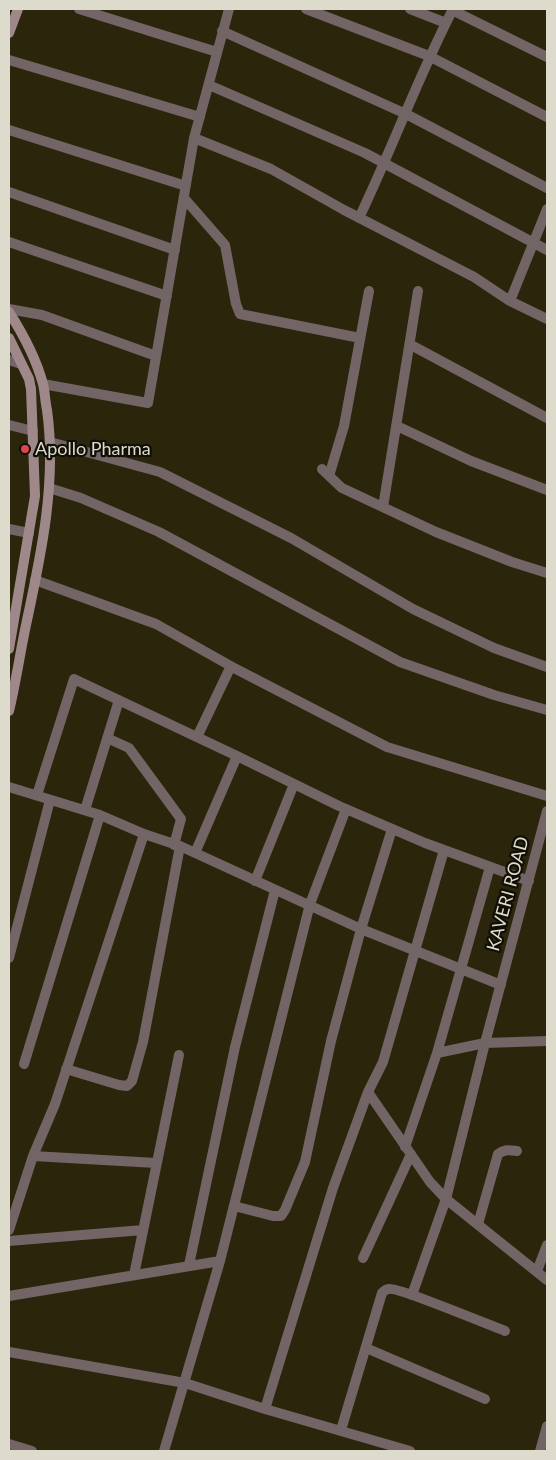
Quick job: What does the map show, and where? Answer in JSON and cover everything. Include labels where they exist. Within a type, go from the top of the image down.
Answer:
[{"type":"main road","points":[[9,34],[18,9]]},
{"type":"main road","points":[[9,310],[24,336],[43,384],[50,442],[49,488],[36,580],[9,710]]},
{"type":"main road","points":[[9,338],[31,389],[35,496],[9,649]]},
{"type":"street","points":[[79,9],[217,52]]},
{"type":"street","points":[[43,384],[148,403],[194,138],[229,9]]},
{"type":"street","points":[[306,9],[429,56],[547,117]]},
{"type":"street","points":[[410,9],[446,23]]},
{"type":"street","points":[[359,218],[406,114],[429,56],[452,9],[547,57]]},
{"type":"street","points":[[222,31],[406,114],[547,188]]},
{"type":"street","points":[[9,60],[200,117]]},
{"type":"street","points":[[209,85],[385,162],[547,250]]},
{"type":"street","points":[[9,130],[186,186]]},
{"type":"street","points":[[194,138],[271,170],[474,277],[510,301],[547,320]]},
{"type":"street","points":[[9,192],[175,250]]},
{"type":"street","points":[[184,198],[225,246],[236,304],[240,314],[360,338]]},
{"type":"street","points":[[510,301],[547,209]]},
{"type":"street","points":[[9,242],[167,296]]},
{"type":"street","points":[[369,291],[344,426],[325,472],[342,488],[436,532],[512,562],[547,572]]},
{"type":"street","points":[[383,507],[411,345],[418,291]]},
{"type":"street","points":[[9,310],[42,315],[156,356]]},
{"type":"street","points":[[411,345],[547,418]]},
{"type":"street","points":[[9,360],[21,364]]},
{"type":"street","points":[[9,425],[33,430]]},
{"type":"street","points":[[397,426],[471,461],[547,490]]},
{"type":"street","points":[[50,442],[160,472],[291,538],[413,609],[494,648],[547,666]]},
{"type":"street","points":[[49,488],[81,498],[160,532],[400,662],[494,695],[547,710]]},
{"type":"street","points":[[9,529],[28,533]]},
{"type":"street","points":[[36,580],[156,624],[231,666],[387,747],[547,796]]},
{"type":"street","points":[[197,737],[231,666]]},
{"type":"street","points":[[37,795],[74,679],[346,809],[444,850],[529,881]]},
{"type":"street","points":[[85,810],[119,700]]},
{"type":"street","points":[[66,1069],[119,1085],[127,1086],[132,1081],[143,1042],[181,819],[129,748],[107,738]]},
{"type":"street","points":[[195,853],[237,756]]},
{"type":"street","points":[[255,881],[294,784]]},
{"type":"street","points":[[9,787],[100,815],[195,853],[310,904],[361,929],[501,985]]},
{"type":"street","points":[[9,958],[50,800]]},
{"type":"street","points":[[164,1451],[220,1261],[310,904],[346,809]]},
{"type":"street","name":"KAVERI ROAD","points":[[412,1295],[446,1198],[547,811]]},
{"type":"street","points":[[24,1064],[100,815]]},
{"type":"street","points":[[234,1206],[273,1216],[281,1216],[285,1210],[305,1162],[331,1041],[361,929],[392,829]]},
{"type":"street","points":[[9,1230],[34,1156],[55,1104],[144,834]]},
{"type":"street","points":[[265,1409],[330,1196],[368,1092],[383,1062],[444,850]]},
{"type":"street","points":[[363,1258],[408,1150],[490,867]]},
{"type":"street","points":[[189,1266],[235,1047],[276,890]]},
{"type":"street","points":[[437,1053],[485,1043],[547,1040]]},
{"type":"street","points":[[134,1275],[179,1055]]},
{"type":"street","points":[[368,1092],[430,1182],[446,1198],[547,1280]]},
{"type":"street","points":[[478,1224],[498,1154],[507,1149],[517,1151]]},
{"type":"street","points":[[34,1156],[156,1163]]},
{"type":"street","points":[[9,1241],[143,1230]]},
{"type":"street","points":[[537,1271],[547,1245]]},
{"type":"street","points":[[9,1296],[220,1261]]},
{"type":"street","points":[[341,1430],[382,1293],[390,1288],[505,1331]]},
{"type":"street","points":[[366,1348],[485,1399]]},
{"type":"street","points":[[9,1352],[185,1383],[265,1409],[410,1451]]},
{"type":"street","points":[[540,1451],[547,1426]]},
{"type":"street","points":[[9,1444],[32,1451]]},
{"type":"place","name":"Apollo Pharma","points":[[25,449]]}]
